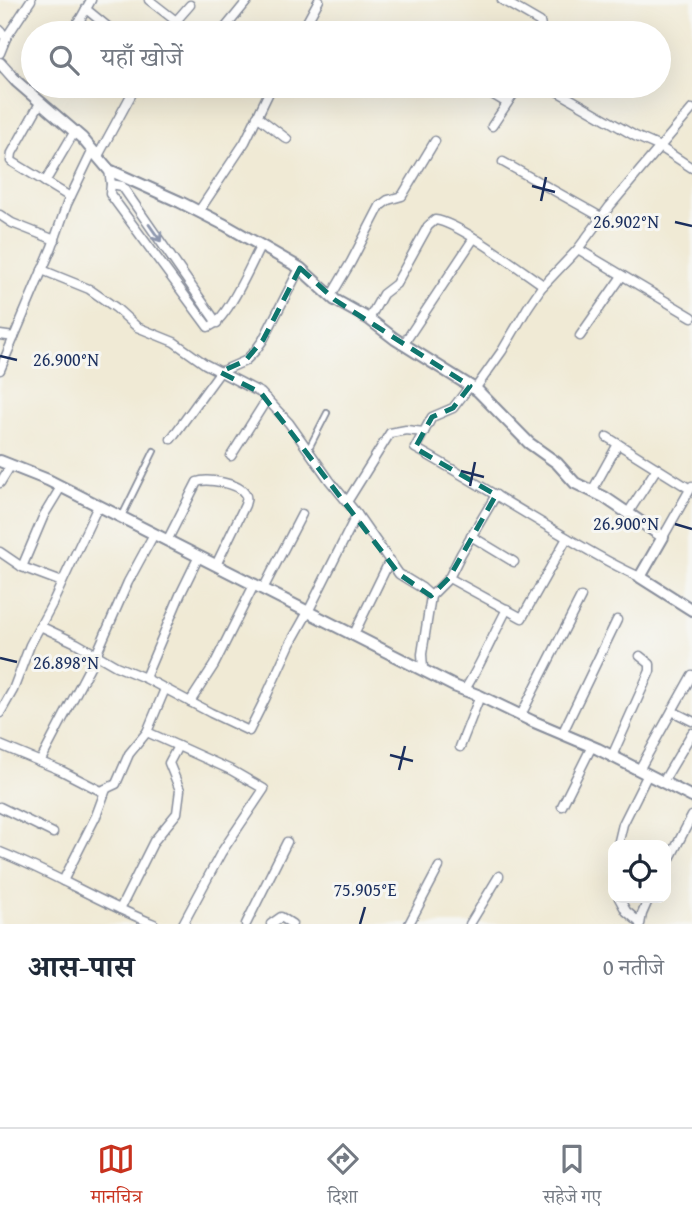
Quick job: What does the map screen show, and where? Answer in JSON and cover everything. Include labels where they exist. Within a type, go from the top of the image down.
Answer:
[{"type":"street","points":[[0,53],[6,38],[31,0]]},
{"type":"street","points":[[78,21],[91,0]]},
{"type":"street","points":[[149,0],[176,21],[190,5]]},
{"type":"street","points":[[231,21],[248,0]]},
{"type":"street","points":[[308,21],[319,0]]},
{"type":"street","points":[[502,0],[538,21]]},
{"type":"street","points":[[86,9],[101,21]]},
{"type":"street","points":[[0,30],[6,38]]},
{"type":"street","points":[[0,63],[21,80]]},
{"type":"street","points":[[37,98],[96,153],[108,170],[110,194],[206,325],[211,328],[224,314],[261,245]]},
{"type":"street","points":[[0,370],[55,240],[70,197],[129,98]]},
{"type":"street","points":[[199,211],[240,150],[266,98]]},
{"type":"street","points":[[499,98],[507,103]]},
{"type":"street","points":[[492,127],[511,98]]},
{"type":"street","points":[[569,98],[635,136],[660,147],[692,168]]},
{"type":"street","points":[[40,103],[10,158],[12,163],[70,197]]},
{"type":"street","points":[[692,109],[601,217],[578,249],[543,285],[502,351],[472,387],[453,408],[432,416],[415,448],[618,568],[640,577],[692,610]]},
{"type":"street","points":[[257,116],[288,139]]},
{"type":"street","points":[[45,182],[75,131]]},
{"type":"street","points":[[331,296],[380,206],[388,200],[402,196],[435,141]]},
{"type":"street","points":[[503,162],[601,217]]},
{"type":"street","points":[[108,170],[199,211],[300,268],[335,300],[369,319],[404,345],[472,387],[529,443],[557,463],[575,482],[663,537]]},
{"type":"street","points":[[111,184],[122,186],[217,323]]},
{"type":"street","points":[[0,215],[12,223],[55,240]]},
{"type":"street","points":[[369,319],[383,294],[396,284],[431,222],[435,220],[474,238],[543,285]]},
{"type":"street","points":[[404,345],[474,238]]},
{"type":"street","points":[[578,249],[692,317]]},
{"type":"street","points":[[158,260],[168,252]]},
{"type":"street","points":[[172,439],[220,372],[245,361],[255,351],[300,268]]},
{"type":"street","points":[[42,270],[89,289],[137,327],[174,342],[205,364],[261,393],[289,424],[399,575],[431,596]]},
{"type":"street","points":[[580,336],[622,276]]},
{"type":"street","points":[[0,335],[14,337]]},
{"type":"street","points":[[231,456],[267,399]]},
{"type":"street","points":[[347,502],[390,433],[406,430],[424,432]]},
{"type":"street","points":[[607,437],[691,488],[640,577]]},
{"type":"street","points":[[592,491],[618,444]]},
{"type":"street","points":[[0,483],[5,463],[48,480],[464,691],[592,746],[692,797]]},
{"type":"street","points":[[628,513],[657,468]]},
{"type":"street","points":[[167,541],[197,482],[211,480],[243,490],[246,494],[245,505],[216,565]]},
{"type":"street","points":[[22,568],[44,514],[61,487]]},
{"type":"street","points":[[422,669],[431,596],[449,578],[496,495]]},
{"type":"street","points":[[0,713],[98,506]]},
{"type":"street","points":[[190,702],[302,514]]},
{"type":"street","points":[[40,626],[249,730],[357,514]]},
{"type":"street","points":[[40,762],[154,534]]},
{"type":"street","points":[[471,536],[514,562]]},
{"type":"street","points":[[449,578],[522,618],[567,538]]},
{"type":"street","points":[[0,552],[22,568],[62,582]]},
{"type":"street","points":[[145,678],[199,556]]},
{"type":"street","points":[[354,634],[390,561]]},
{"type":"street","points":[[521,715],[581,597]]},
{"type":"street","points":[[464,691],[477,671],[507,609]]},
{"type":"street","points":[[562,734],[617,620]]},
{"type":"street","points":[[612,756],[650,671],[650,664],[640,656]]},
{"type":"street","points":[[619,840],[643,772],[692,675]]},
{"type":"street","points":[[0,745],[101,792],[116,784],[129,754],[147,732],[165,689]]},
{"type":"street","points":[[460,747],[480,696]]},
{"type":"street","points":[[672,711],[692,721]]},
{"type":"street","points":[[147,732],[231,770],[264,789],[221,853],[183,924]]},
{"type":"street","points":[[663,782],[692,733]]},
{"type":"street","points":[[120,909],[154,841],[177,813],[180,790],[169,763],[178,746]]},
{"type":"street","points":[[562,807],[592,746]]},
{"type":"street","points":[[63,881],[96,816],[106,789]]},
{"type":"street","points":[[0,807],[52,833]]},
{"type":"street","points":[[671,856],[692,816]]},
{"type":"street","points":[[246,924],[287,842]]},
{"type":"street","points":[[0,852],[154,924]]},
{"type":"street","points":[[409,924],[439,867]]},
{"type":"street","points":[[470,924],[499,876]]},
{"type":"street","points":[[622,903],[626,911],[640,923],[647,903]]},
{"type":"street","points":[[271,924],[281,917],[292,924]]},
{"type":"lane","points":[[308,451],[327,413]]},
{"type":"lane","points":[[121,517],[154,450]]},
{"type":"highlighted area","points":[[300,268],[335,300],[470,386],[453,408],[432,417],[415,448],[496,495],[449,578],[431,596],[399,574],[261,393],[220,372],[245,361],[263,340]]}]
